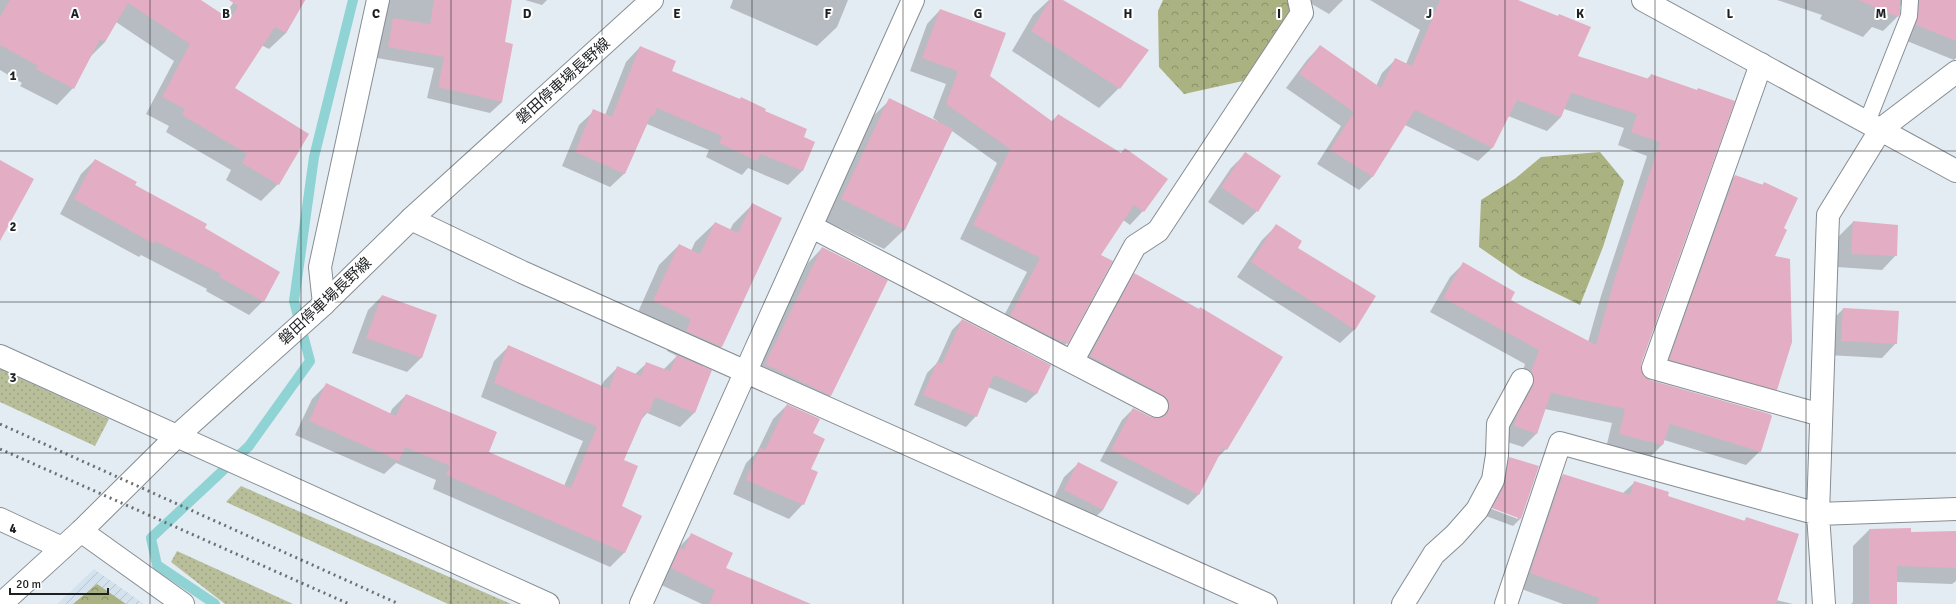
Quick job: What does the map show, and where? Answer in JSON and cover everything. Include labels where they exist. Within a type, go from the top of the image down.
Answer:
[{"type":"street","points":[[324,304],[320,267],[378,0]]},
{"type":"street","name":"磐田停車場長野線","points":[[1,604],[81,531],[177,436],[324,304],[411,219],[652,0]]},
{"type":"street","points":[[641,604],[913,0]]},
{"type":"street","points":[[1072,362],[1135,246],[1158,231],[1302,13],[1299,0]]},
{"type":"street","points":[[1643,0],[1956,171]]},
{"type":"street","points":[[1761,64],[1653,368],[1821,414]]},
{"type":"street","points":[[1824,604],[1818,514],[1828,215],[1874,126],[1956,72]]},
{"type":"street","points":[[411,219],[522,272],[1266,604]]},
{"type":"street","points":[[812,227],[1157,406]]},
{"type":"street","points":[[0,356],[548,604]]},
{"type":"street","points":[[1403,604],[1434,554],[1455,535],[1477,510],[1493,480],[1497,455],[1498,424],[1522,380]]},
{"type":"street","points":[[1506,604],[1560,443],[1818,514],[1956,510]]},
{"type":"street","points":[[0,519],[62,548]]},
{"type":"street","points":[[81,531],[183,604]]},
{"type":"lane","points":[[1874,126],[1909,16],[1910,0]]},
{"type":"shaded area","points":[[94,569],[144,604],[57,604]]},
{"type":"green space","points":[[1163,0],[1296,0],[1254,85],[1243,81],[1184,94],[1159,67],[1158,11]]},
{"type":"green space","points":[[1600,152],[1624,181],[1603,247],[1580,305],[1521,276],[1479,247],[1481,200],[1516,178],[1541,157]]},
{"type":"green space","points":[[0,369],[109,419],[95,446],[0,402]]},
{"type":"green space","points":[[241,486],[511,604],[448,604],[226,502]]},
{"type":"green space","points":[[177,551],[293,604],[225,604],[171,562]]},
{"type":"green space","points":[[97,584],[126,604],[73,604]]},
{"type":"building","points":[[10,0],[201,0],[225,16],[228,12],[233,15],[238,6],[229,0],[305,0],[286,33],[275,27],[235,88],[309,134],[279,185],[242,163],[247,154],[182,115],[185,109],[162,97],[190,44],[128,3],[105,42],[100,39],[74,89],[36,69],[38,66],[0,45],[0,17]]},
{"type":"building","points":[[434,0],[512,0],[505,42],[513,44],[502,102],[438,87],[444,57],[388,47],[393,18],[430,24]]},
{"type":"building","points":[[1050,0],[1063,0],[1149,50],[1120,89],[1031,31]]},
{"type":"building","points":[[1440,0],[1518,0],[1558,16],[1559,14],[1591,27],[1578,56],[1649,79],[1651,74],[1735,101],[1641,364],[1641,370],[1644,376],[1650,380],[1770,414],[1772,416],[1761,452],[1670,424],[1663,445],[1619,434],[1625,409],[1551,393],[1537,434],[1514,426],[1518,413],[1533,386],[1534,379],[1531,372],[1539,350],[1443,298],[1463,262],[1515,292],[1511,300],[1596,345],[1614,281],[1660,142],[1631,132],[1637,114],[1571,93],[1561,117],[1517,100],[1493,148],[1415,110],[1373,177],[1330,150],[1354,112],[1299,74],[1320,45],[1381,88],[1395,58],[1412,66]]},
{"type":"building","points":[[1858,0],[1900,0],[1900,14],[1898,17]]},
{"type":"building","points":[[1919,0],[1956,0],[1956,41],[1916,25]]},
{"type":"building","points":[[940,9],[1006,33],[990,76],[1053,122],[1058,114],[1121,153],[1125,148],[1168,179],[1144,212],[1134,205],[1101,255],[1113,261],[1068,344],[1010,316],[1040,258],[973,225],[1010,149],[946,104],[958,71],[922,58]]},
{"type":"building","points":[[640,46],[676,61],[672,71],[740,99],[741,97],[766,109],[765,111],[807,129],[804,137],[815,142],[803,171],[760,154],[757,161],[719,143],[722,136],[657,108],[654,116],[651,115],[625,174],[575,152],[593,109],[612,117]]},
{"type":"building","points":[[889,98],[953,129],[905,230],[841,199]]},
{"type":"building","points":[[1245,152],[1281,176],[1258,212],[1221,187]]},
{"type":"building","points":[[95,159],[137,182],[135,185],[207,224],[205,228],[280,272],[264,302],[219,277],[221,274],[155,241],[154,244],[74,199]]},
{"type":"building","points":[[0,160],[34,179],[0,241]]},
{"type":"building","points":[[1735,175],[1763,185],[1764,182],[1798,198],[1784,228],[1787,230],[1775,256],[1790,259],[1792,342],[1777,390],[1669,360]]},
{"type":"building","points":[[752,203],[782,218],[722,347],[686,331],[691,319],[653,301],[679,244],[700,254],[715,222],[738,233]]},
{"type":"building","points":[[1853,221],[1898,225],[1897,256],[1851,254]]},
{"type":"building","points":[[1276,224],[1302,241],[1298,248],[1376,296],[1355,330],[1251,262]]},
{"type":"building","points":[[822,247],[888,280],[831,396],[765,364]]},
{"type":"building","points":[[1134,273],[1199,309],[1200,307],[1283,357],[1227,450],[1223,448],[1199,495],[1111,450],[1133,408],[1151,417],[1158,418],[1163,417],[1168,412],[1169,406],[1168,400],[1163,395],[1090,356]]},
{"type":"building","points":[[382,295],[437,315],[422,358],[366,338]]},
{"type":"building","points":[[1843,308],[1899,311],[1897,344],[1841,341]]},
{"type":"building","points":[[962,319],[1051,365],[1037,394],[994,375],[977,417],[923,395],[937,362],[942,364]]},
{"type":"building","points":[[508,345],[609,389],[617,366],[641,376],[646,362],[670,371],[677,355],[712,370],[695,413],[655,397],[649,413],[645,412],[624,460],[638,466],[622,506],[642,516],[625,553],[446,475],[450,466],[405,447],[399,461],[309,421],[326,383],[396,416],[406,394],[497,432],[489,452],[571,488],[597,427],[494,383]]},
{"type":"building","points":[[787,404],[820,419],[813,433],[825,439],[811,469],[818,472],[804,505],[746,480],[760,448],[765,450]]},
{"type":"building","points":[[1509,457],[1539,466],[1521,519],[1492,508],[1504,486]]},
{"type":"building","points":[[1078,462],[1118,482],[1103,510],[1064,490]]},
{"type":"building","points":[[1563,474],[1630,495],[1634,481],[1669,492],[1668,496],[1745,521],[1746,517],[1799,534],[1776,604],[1597,604],[1599,598],[1530,573]]},
{"type":"building","points":[[1911,528],[1911,532],[1956,531],[1956,568],[1897,566],[1897,604],[1869,604],[1869,529]]},
{"type":"building","points":[[691,533],[733,553],[726,568],[811,604],[709,604],[715,590],[671,568],[680,548],[684,550]]},
{"type":"waterway","points":[[215,604],[157,565],[151,538],[249,446],[310,361],[294,301],[314,157],[353,0]]},
{"type":"railway","points":[[0,424],[399,604]]},
{"type":"railway","points":[[0,449],[349,604]]}]
